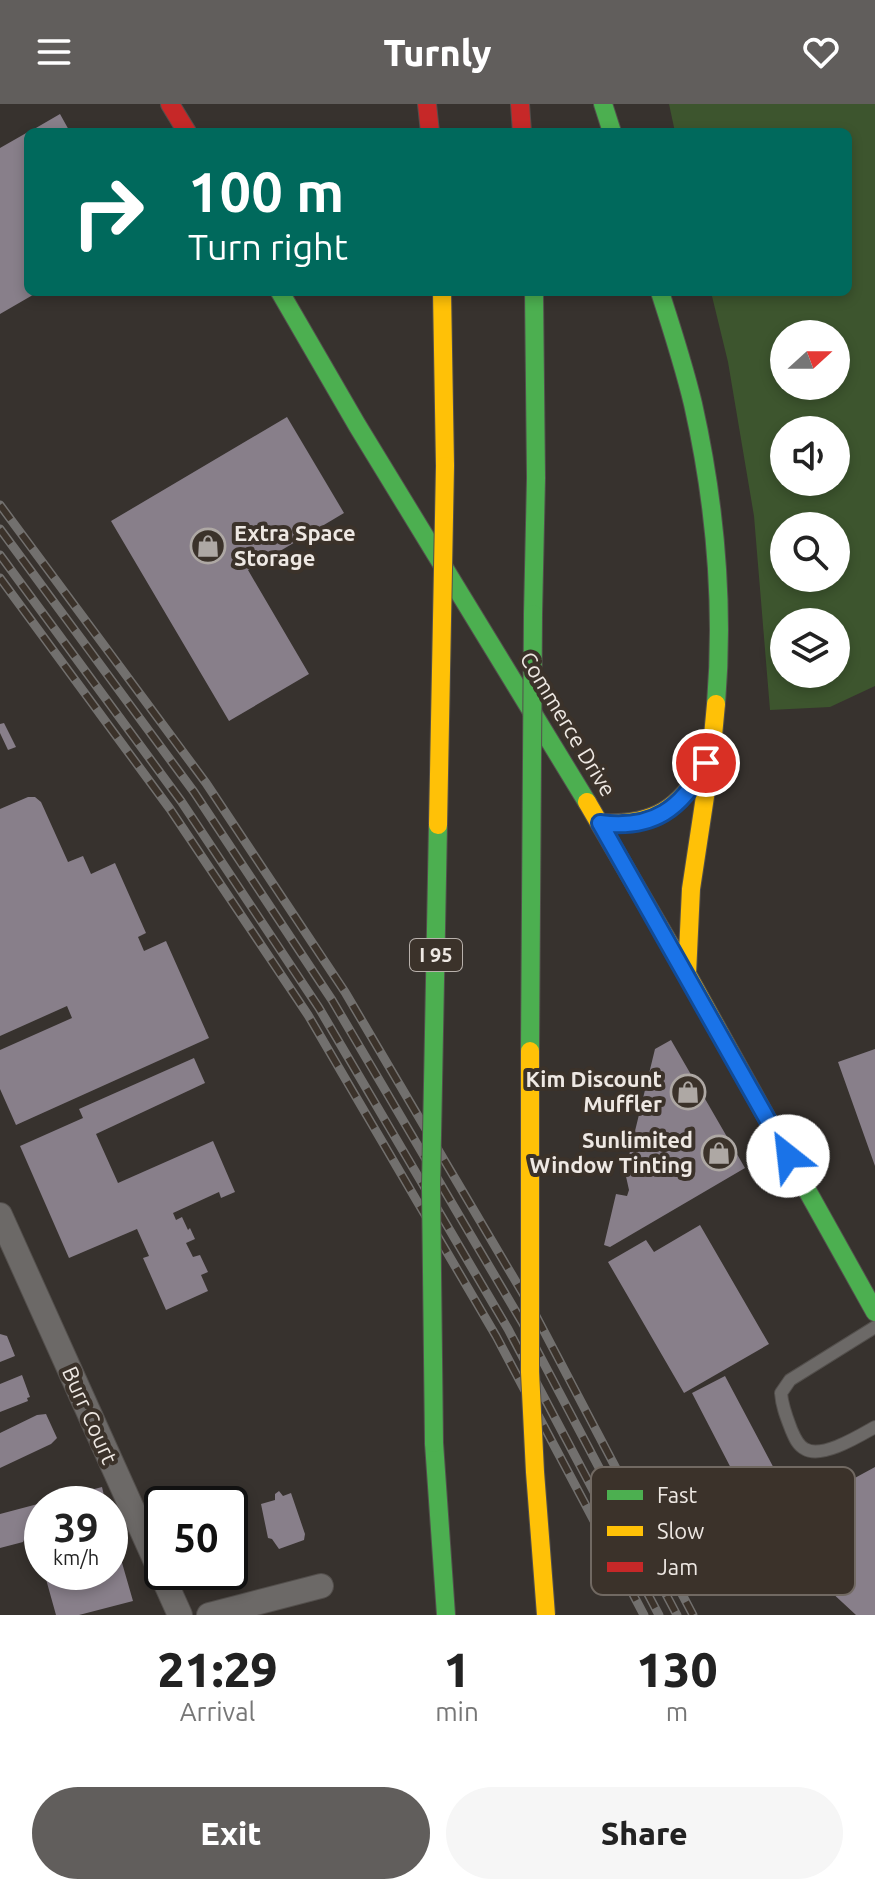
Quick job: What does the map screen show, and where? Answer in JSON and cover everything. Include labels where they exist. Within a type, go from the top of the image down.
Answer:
[{"type":"main road","points":[[170,104],[185,128]]},
{"type":"main road","points":[[427,104],[430,128]]},
{"type":"main road","points":[[520,104],[522,128]]},
{"type":"main road","points":[[603,104],[611,128]]},
{"type":"main road","name":"Commerce Drive","points":[[282,296],[357,425],[600,823],[875,1312]]},
{"type":"main road","name":"I 95","points":[[442,296],[445,466],[431,1288],[434,1443],[446,1615]]},
{"type":"main road","points":[[534,296],[537,383],[529,1277],[535,1472],[546,1615]]},
{"type":"main road","points":[[661,296],[693,406],[711,507],[718,601],[713,740],[688,908],[687,974]]},
{"type":"main road","points":[[600,823],[617,825],[654,818],[685,798],[706,763],[713,740]]},
{"type":"street","name":"Burr Court","points":[[0,1215],[180,1615]]},
{"type":"street","points":[[209,1615],[321,1586]]},
{"type":"lane","points":[[875,1327],[790,1380],[781,1393],[785,1414],[796,1441],[804,1449],[815,1452],[840,1445],[875,1427]]},
{"type":"green space","points":[[669,104],[875,104],[875,686],[830,707],[770,710],[754,516],[728,362],[712,296],[852,296],[852,128],[674,128]]},
{"type":"building","points":[[60,114],[68,128],[36,128]]},
{"type":"building","points":[[24,134],[24,296],[31,296],[0,314],[0,148]]},
{"type":"building","name":"Extra Space Storage","points":[[287,417],[344,513],[248,570],[309,674],[229,721],[111,521]]},
{"type":"building","points":[[4,723],[16,747],[8,750],[0,733],[0,724]]},
{"type":"building","points":[[35,797],[41,802],[68,862],[83,856],[91,874],[115,863],[146,933],[138,937],[144,951],[166,941],[209,1038],[16,1125],[0,1089],[0,1050],[72,1018],[67,1006],[0,1036],[0,809]]},
{"type":"building","points":[[671,1040],[745,1168],[610,1247],[604,1245],[616,1194],[627,1196],[629,1190],[625,1172],[655,1049]]},
{"type":"building","points":[[875,1049],[875,1166],[838,1062]]},
{"type":"building","points":[[194,1058],[205,1083],[96,1134],[118,1183],[213,1141],[235,1192],[221,1198],[219,1192],[173,1213],[176,1220],[182,1217],[195,1239],[186,1243],[193,1257],[200,1255],[208,1272],[201,1275],[208,1291],[166,1310],[143,1258],[149,1256],[137,1229],[69,1258],[20,1146],[83,1118],[79,1109]]},
{"type":"building","points":[[700,1225],[769,1344],[684,1393],[608,1262],[646,1240],[654,1252]]},
{"type":"building","points":[[0,1334],[7,1336],[15,1356],[0,1362]]},
{"type":"building","points":[[22,1375],[30,1397],[28,1401],[0,1412],[0,1384]]},
{"type":"building","points":[[725,1376],[773,1467],[730,1467],[692,1393]]},
{"type":"building","points":[[46,1414],[57,1438],[51,1444],[0,1468],[0,1433],[37,1415]]},
{"type":"building","points":[[875,1467],[875,1615],[856,1615],[834,1595],[855,1595],[855,1478]]},
{"type":"building","points":[[279,1491],[283,1496],[291,1493],[305,1534],[304,1540],[279,1549],[268,1538],[261,1504],[275,1500],[275,1494]]},
{"type":"building","points":[[24,1508],[23,1542],[0,1548],[0,1514]]},
{"type":"building","points":[[128,1584],[133,1601],[79,1615],[56,1615],[49,1590],[128,1590]]},
{"type":"railway","points":[[0,505],[206,783],[345,992],[535,1314],[615,1467]]},
{"type":"railway","points":[[0,529],[194,792],[332,1000],[522,1322],[599,1467]]},
{"type":"railway","points":[[0,555],[181,801],[319,1008],[508,1329],[591,1486]]},
{"type":"railway","points":[[0,578],[170,809],[308,1015],[496,1336],[591,1515]]},
{"type":"railway","points":[[633,1595],[644,1615]]},
{"type":"railway","points":[[648,1595],[659,1615]]},
{"type":"railway","points":[[666,1595],[677,1615]]},
{"type":"railway","points":[[683,1595],[693,1615]]},
{"type":"traffic: fast","points":[[603,104],[611,128]]},
{"type":"traffic: fast","points":[[282,296],[357,425],[587,802]]},
{"type":"traffic: fast","points":[[533,614],[536,478],[534,296]]},
{"type":"traffic: fast","points":[[661,296],[689,390],[707,478],[718,591],[716,704]]},
{"type":"traffic: fast","points":[[530,1051],[533,614]]},
{"type":"traffic: fast","points":[[434,1443],[431,1187],[438,825]]},
{"type":"traffic: fast","points":[[769,1122],[875,1312]]},
{"type":"traffic: fast","points":[[434,1443],[446,1615]]},
{"type":"traffic: slow","points":[[442,296],[445,466]]},
{"type":"traffic: slow","points":[[438,825],[445,466]]},
{"type":"traffic: slow","points":[[687,974],[691,889],[716,704]]},
{"type":"traffic: slow","points":[[600,823],[635,821],[664,811],[686,792],[706,762]]},
{"type":"traffic: slow","points":[[587,802],[769,1122]]},
{"type":"traffic: slow","points":[[530,1051],[530,1372],[546,1615]]},
{"type":"traffic: jam","points":[[170,104],[185,128]]},
{"type":"traffic: jam","points":[[427,104],[430,128]]},
{"type":"traffic: jam","points":[[520,104],[522,128]]},
{"type":"place","name":"Extra Space Storage","points":[[208,546]]},
{"type":"place","name":"Kim Discount Muffler","points":[[688,1092]]},
{"type":"place","name":"Sunlimited Window Tinting","points":[[719,1153]]},
{"type":"route","points":[[706,763],[685,798],[654,818],[617,825],[600,823],[788,1156]]}]
